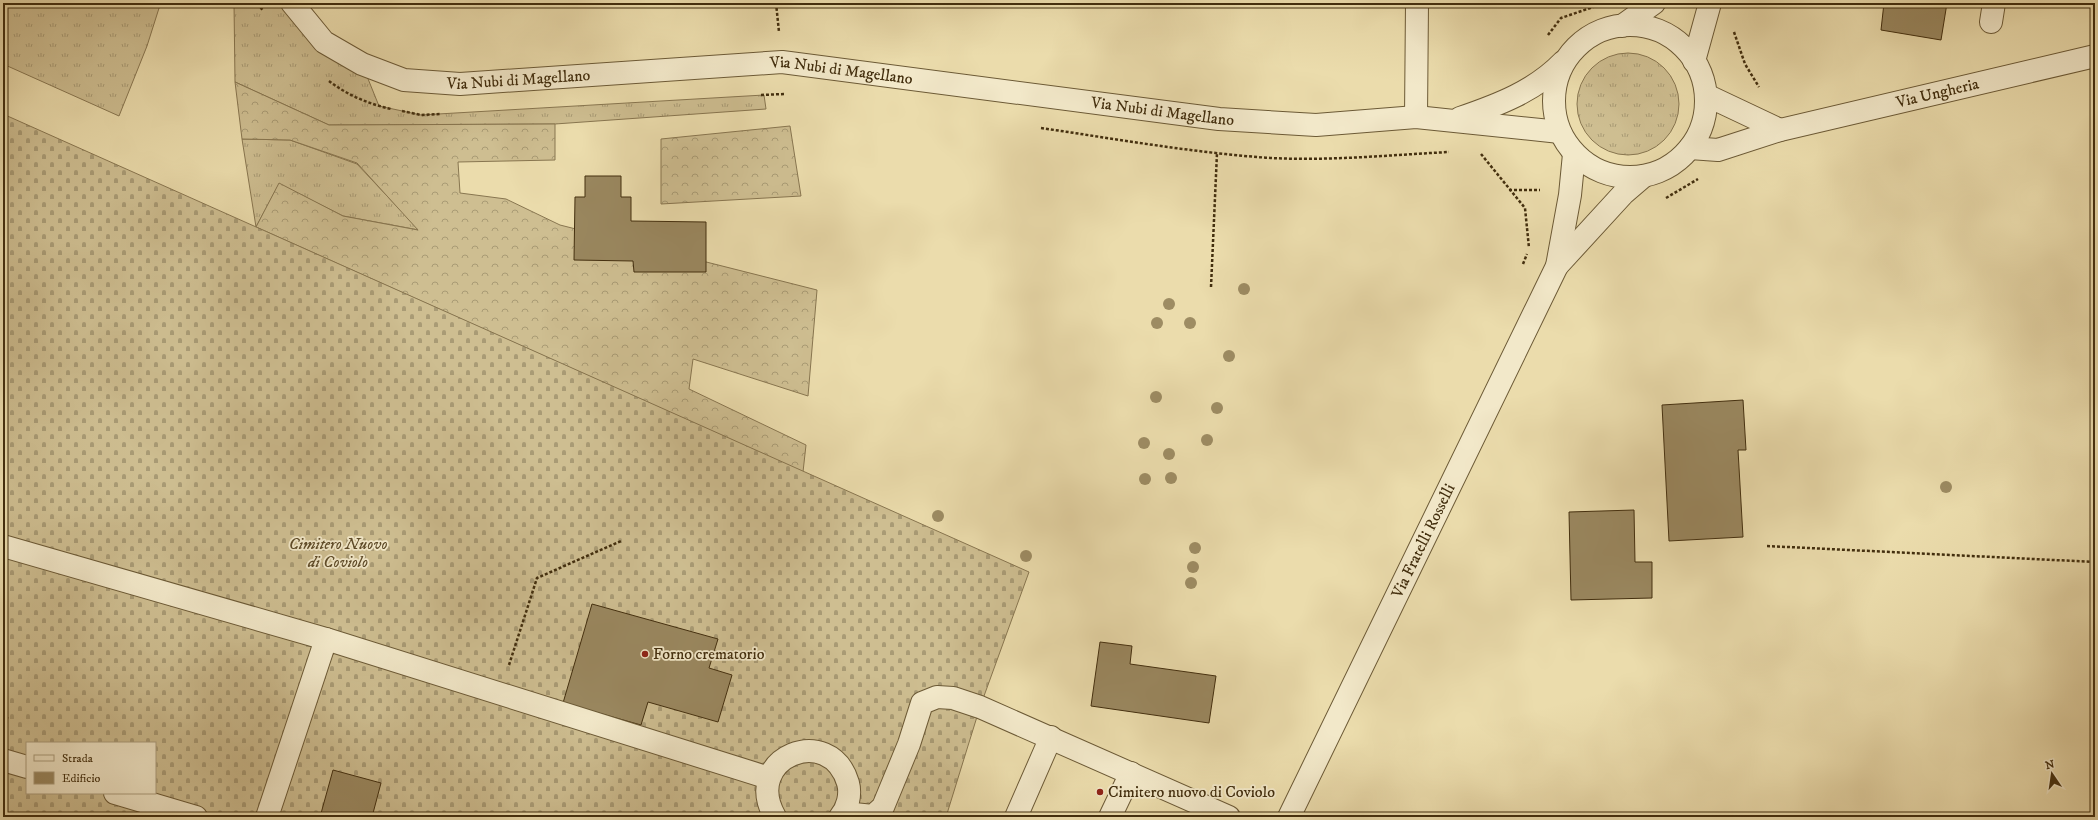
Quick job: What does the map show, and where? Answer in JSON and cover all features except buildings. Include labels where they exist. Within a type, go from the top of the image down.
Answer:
[{"type":"street","name":"Via Nubi di Magellano","points":[[292,3],[324,42],[362,64],[404,80],[460,84],[782,62],[1219,119],[1316,124],[1416,117],[1560,132]]},
{"type":"street","points":[[1416,117],[1417,3]]},
{"type":"street","name":"Via Fratelli Rosselli","points":[[1622,26],[1654,3]]},
{"type":"street","points":[[1694,61],[1710,3]]},
{"type":"street","name":"Via Fratelli Rosselli","points":[[1622,26],[1643,26],[1663,33],[1681,44],[1694,61],[1702,77],[1706,95],[1705,114],[1700,131],[1690,148],[1677,161],[1662,171],[1644,176],[1614,176],[1592,167],[1574,154],[1560,132],[1554,113],[1554,94],[1559,75],[1568,58],[1582,42],[1601,31],[1622,26]]},
{"type":"street","name":"Via Ungheria","points":[[1690,148],[1718,150],[1780,130],[2095,56]]},
{"type":"street","name":"Via Nubi di Magellano","points":[[1451,121],[1504,103],[1550,76],[1568,58]]},
{"type":"street","points":[[1706,95],[1780,130]]},
{"type":"street","name":"Via Fratelli Rosselli","points":[[1289,817],[1557,266],[1570,195],[1574,154]]},
{"type":"street","name":"Via Fratelli Rosselli","points":[[1557,266],[1624,194],[1644,176]]},
{"type":"street","points":[[3,546],[326,640],[769,778]]},
{"type":"street","points":[[267,817],[326,640]]},
{"type":"street","points":[[775,817],[768,805],[766,791],[769,778],[775,766],[792,754],[812,751],[826,754],[837,762],[845,773],[849,786],[849,800],[842,815],[873,816],[879,814],[909,744],[922,704],[937,697],[953,698],[1002,715],[1220,815]]},
{"type":"street","points":[[1016,817],[1052,737]]},
{"type":"street","points":[[3,760],[26,767]]},
{"type":"street","points":[[1110,817],[1131,773]]},
{"type":"street","points":[[118,794],[196,817]]},
{"type":"path","points":[[258,3],[267,16]]},
{"type":"path","points":[[1547,37],[1561,18],[1604,3]]},
{"type":"path","points":[[323,77],[341,90],[379,106],[393,109]]},
{"type":"path","points":[[756,95],[786,94]]},
{"type":"path","points":[[400,111],[421,115],[444,114]]},
{"type":"path","points":[[1211,287],[1219,119]]},
{"type":"path","points":[[1481,124],[1480,152],[1525,208],[1529,250],[1522,265]]},
{"type":"path","points":[[1036,127],[1217,153],[1294,159],[1451,152]]},
{"type":"path","points":[[500,694],[537,578],[621,541]]},
{"type":"path","points":[[1767,546],[2095,562]]},
{"type":"green space","points":[[3,3],[160,5],[147,46],[119,116],[3,64]]},
{"type":"green space","points":[[234,3],[292,3],[362,64],[379,106],[421,115],[764,95],[766,109],[555,124],[329,125],[235,82]]},
{"type":"green space","points":[[1628,53],[1647,57],[1664,68],[1675,85],[1679,104],[1675,123],[1664,140],[1647,151],[1628,155],[1609,151],[1592,140],[1581,123],[1577,104],[1581,85],[1592,68],[1609,57]]},
{"type":"green space","points":[[235,82],[329,125],[555,124],[555,160],[458,162],[460,193],[506,199],[560,225],[817,290],[808,396],[693,359],[689,389],[806,445],[803,472],[256,227],[279,183],[343,216],[418,230],[357,163],[290,140],[242,139]]},
{"type":"green space","name":"Cimitero Nuovo di Coviolo","points":[[3,114],[1029,572],[980,707],[946,817],[3,817]]},
{"type":"green space","points":[[790,126],[801,196],[661,204],[661,139]]},
{"type":"green space","points":[[242,139],[290,140],[357,164],[419,230],[343,216],[279,184],[256,227]]},
{"type":"place","name":"Forno crematorio","points":[[645,654]]},
{"type":"place","name":"Cimitero nuovo di Coviolo","points":[[1100,792]]}]
